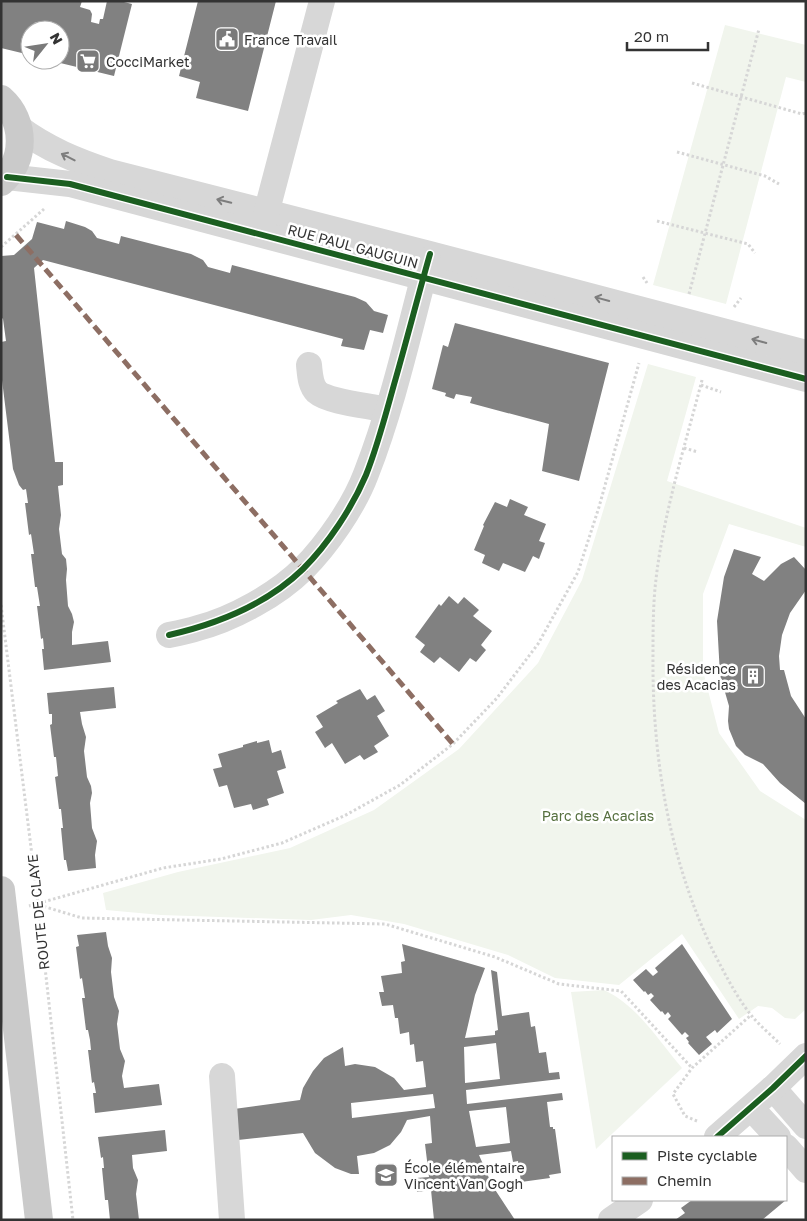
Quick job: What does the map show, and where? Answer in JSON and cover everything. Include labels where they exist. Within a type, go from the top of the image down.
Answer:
[{"type":"main road","points":[[1,99],[14,115],[19,128],[20,141],[19,154],[14,166],[4,179]]},
{"type":"main road","points":[[2,901],[39,1220]]},
{"type":"street","points":[[263,223],[322,1]]},
{"type":"street","name":"RUE PAUL GAUGUIN","points":[[19,128],[74,160],[263,223]]},
{"type":"street","name":"RUE PAUL GAUGUIN","points":[[4,179],[70,184],[263,223],[427,265],[806,353]]},
{"type":"street","points":[[169,635],[200,628],[236,614],[271,594],[302,570],[329,539],[366,476],[387,410],[427,265]]},
{"type":"street","name":"RUE PAUL GAUGUIN","points":[[427,265],[806,379]]},
{"type":"street","points":[[309,365],[310,379],[317,392],[330,398],[387,410]]},
{"type":"street","points":[[719,1134],[751,1108],[802,1059]]},
{"type":"street","points":[[222,1076],[232,1220]]},
{"type":"street","points":[[773,1088],[806,1126]]},
{"type":"street","points":[[751,1108],[777,1136]]},
{"type":"street","points":[[787,1148],[806,1170]]},
{"type":"street","points":[[611,1220],[639,1201]]},
{"type":"path","points":[[687,302],[759,29]]},
{"type":"path","points":[[692,83],[802,114],[806,113]]},
{"type":"path","points":[[677,152],[765,176],[779,184]]},
{"type":"path","points":[[1,247],[50,204]]},
{"type":"path","points":[[657,221],[748,244],[755,253]]},
{"type":"path","points":[[38,904],[163,868],[221,859],[282,843],[344,816],[400,784],[453,744],[497,698],[538,644],[578,572],[599,507],[638,363]]},
{"type":"path","points":[[703,377],[665,518],[656,580],[653,632],[653,693],[656,738],[663,792],[673,840],[689,891],[704,932],[728,981],[751,1015],[802,1059]]},
{"type":"path","points":[[701,385],[721,392]]},
{"type":"path","points":[[684,448],[698,452]]},
{"type":"path","points":[[2,901],[38,904],[82,918],[385,924],[495,957],[559,984],[621,991],[692,1068]]},
{"type":"path","points":[[719,1134],[685,1116],[673,1094],[692,1068],[751,1015]]},
{"type":"green space","points":[[725,25],[806,45],[806,82],[786,77],[726,304],[653,285]]},
{"type":"green space","name":"Parc des Acacias","points":[[648,364],[696,377],[667,481],[806,528],[806,547],[729,524],[703,594],[703,671],[719,733],[760,791],[806,820],[806,1009],[795,1019],[785,1018],[772,1008],[758,1006],[739,1019],[682,934],[619,985],[555,978],[508,955],[404,924],[351,915],[311,920],[161,915],[106,910],[103,893],[178,872],[290,848],[374,810],[459,749],[538,663],[582,580]]},
{"type":"green space","points":[[604,990],[637,1014],[682,1068],[596,1149],[571,992]]},
{"type":"building","points":[[1,1],[82,1],[80,7],[90,10],[92,14],[91,22],[99,24],[100,19],[103,19],[107,1],[120,1],[132,4],[114,76],[70,65],[70,20],[20,20],[20,53],[1,48]]},
{"type":"building","name":"France Travail","points":[[198,1],[276,1],[248,111],[196,98],[200,82],[179,76]]},
{"type":"building","points":[[66,221],[85,227],[92,231],[97,238],[119,244],[121,236],[191,254],[203,260],[208,267],[230,273],[232,265],[355,297],[366,302],[374,311],[388,315],[383,333],[370,330],[364,350],[341,346],[343,339],[43,260],[34,268],[55,462],[63,462],[63,485],[58,486],[61,515],[59,529],[62,554],[66,559],[68,606],[74,622],[72,645],[108,641],[111,662],[44,670],[43,638],[41,639],[37,606],[40,606],[37,587],[35,587],[31,554],[34,554],[31,534],[29,535],[25,503],[28,503],[26,489],[23,490],[19,485],[13,469],[1,372],[1,342],[6,341],[3,319],[1,317],[1,256],[14,255],[32,239],[37,222],[64,229]]},
{"type":"building","points":[[455,323],[609,363],[579,481],[542,471],[549,424],[470,403],[472,397],[456,394],[454,399],[445,396],[446,393],[432,389],[443,345],[448,347]]},
{"type":"building","points":[[510,499],[528,507],[524,515],[546,524],[539,541],[545,543],[539,559],[533,556],[525,572],[503,563],[499,571],[482,563],[485,555],[474,550],[483,525],[495,502],[507,507]]},
{"type":"building","name":"Résidence des Acacias","points":[[734,549],[761,557],[752,574],[764,581],[781,564],[794,557],[806,570],[806,590],[790,613],[782,635],[779,656],[780,670],[784,670],[791,696],[806,719],[806,804],[780,783],[763,764],[745,755],[736,746],[729,729],[729,706],[720,675],[717,621],[724,577]]},
{"type":"building","points":[[449,596],[458,604],[464,597],[479,610],[473,616],[492,631],[481,645],[486,650],[476,662],[470,658],[459,672],[440,657],[434,663],[420,652],[425,645],[415,637],[439,604],[441,606]]},
{"type":"building","points":[[114,687],[116,708],[80,712],[86,737],[84,751],[87,777],[92,793],[90,803],[92,828],[97,841],[96,868],[68,871],[66,860],[64,860],[61,809],[59,809],[55,777],[58,776],[50,725],[52,724],[52,714],[49,714],[47,693]]},
{"type":"building","points":[[360,689],[367,700],[375,695],[385,711],[377,716],[389,736],[374,746],[378,752],[364,760],[360,755],[345,764],[332,743],[325,748],[315,732],[323,727],[316,716],[338,703],[336,701]]},
{"type":"building","points":[[269,740],[272,753],[281,750],[286,768],[277,771],[284,793],[267,799],[269,805],[253,810],[251,804],[234,808],[227,785],[219,787],[213,769],[222,767],[218,754],[257,741],[257,743]]},
{"type":"building","points":[[106,932],[112,958],[111,972],[114,997],[119,1011],[117,1024],[120,1049],[125,1061],[122,1076],[124,1088],[159,1084],[162,1105],[95,1113],[93,1093],[96,1093],[94,1082],[92,1083],[88,1050],[91,1050],[90,1040],[88,1030],[86,1030],[82,998],[85,998],[82,978],[80,979],[76,947],[79,946],[77,935]]},
{"type":"building","points":[[402,944],[485,968],[475,995],[465,1038],[495,1035],[495,1031],[498,1030],[491,970],[497,972],[502,1016],[529,1012],[531,1027],[535,1026],[539,1053],[546,1052],[549,1073],[559,1072],[560,1079],[466,1090],[467,1104],[562,1093],[563,1100],[547,1102],[550,1127],[555,1129],[561,1173],[549,1175],[550,1178],[521,1182],[518,1161],[513,1162],[511,1151],[479,1155],[492,1185],[515,1220],[434,1220],[431,1190],[417,1192],[416,1178],[429,1177],[425,1144],[432,1143],[430,1116],[407,1120],[401,1132],[390,1145],[374,1153],[357,1156],[359,1174],[351,1174],[335,1168],[315,1153],[303,1133],[238,1140],[234,1109],[300,1100],[303,1088],[313,1071],[324,1058],[343,1047],[345,1066],[355,1064],[375,1067],[394,1078],[404,1090],[426,1087],[423,1061],[416,1062],[414,1044],[410,1045],[409,1032],[400,1034],[398,1018],[395,1018],[393,1005],[382,1006],[379,992],[384,992],[381,976],[402,973],[401,962],[405,961]],"holes":[[[496,1043],[500,1079],[465,1083],[464,1047]],[[433,1094],[435,1108],[352,1118],[351,1103]],[[506,1107],[510,1143],[476,1147],[469,1111]]]},
{"type":"building","points":[[682,944],[732,1019],[717,1033],[715,1030],[706,1037],[712,1044],[699,1055],[688,1043],[686,1038],[689,1036],[685,1032],[682,1035],[668,1019],[671,1016],[668,1012],[665,1015],[650,1000],[654,996],[651,993],[648,995],[644,992],[633,980],[646,969],[653,976],[658,972],[655,968]]},
{"type":"building","points":[[165,1130],[167,1151],[132,1155],[133,1168],[138,1180],[136,1194],[139,1220],[110,1220],[108,1200],[105,1200],[102,1168],[104,1168],[103,1157],[101,1158],[98,1137]]},
{"type":"building","points":[[691,1201],[785,1201],[762,1220],[675,1220],[685,1213],[681,1208]]},
{"type":"marked path","points":[[16,235],[453,744]]},
{"type":"cycle path","points":[[7,177],[70,184],[806,379]]},
{"type":"cycle path","points":[[169,635],[223,619],[274,593],[303,569],[339,525],[366,475],[374,452],[430,254]]},
{"type":"cycle path","points":[[718,1136],[806,1056]]},
{"type":"place","name":"France Travail","points":[[227,39]]},
{"type":"place","name":"CocciMarket","points":[[88,61]]},
{"type":"place","name":"Résidence des Acacias","points":[[753,676]]},
{"type":"place","name":"École élémentaire Vincent Van Gogh","points":[[386,1175]]}]
